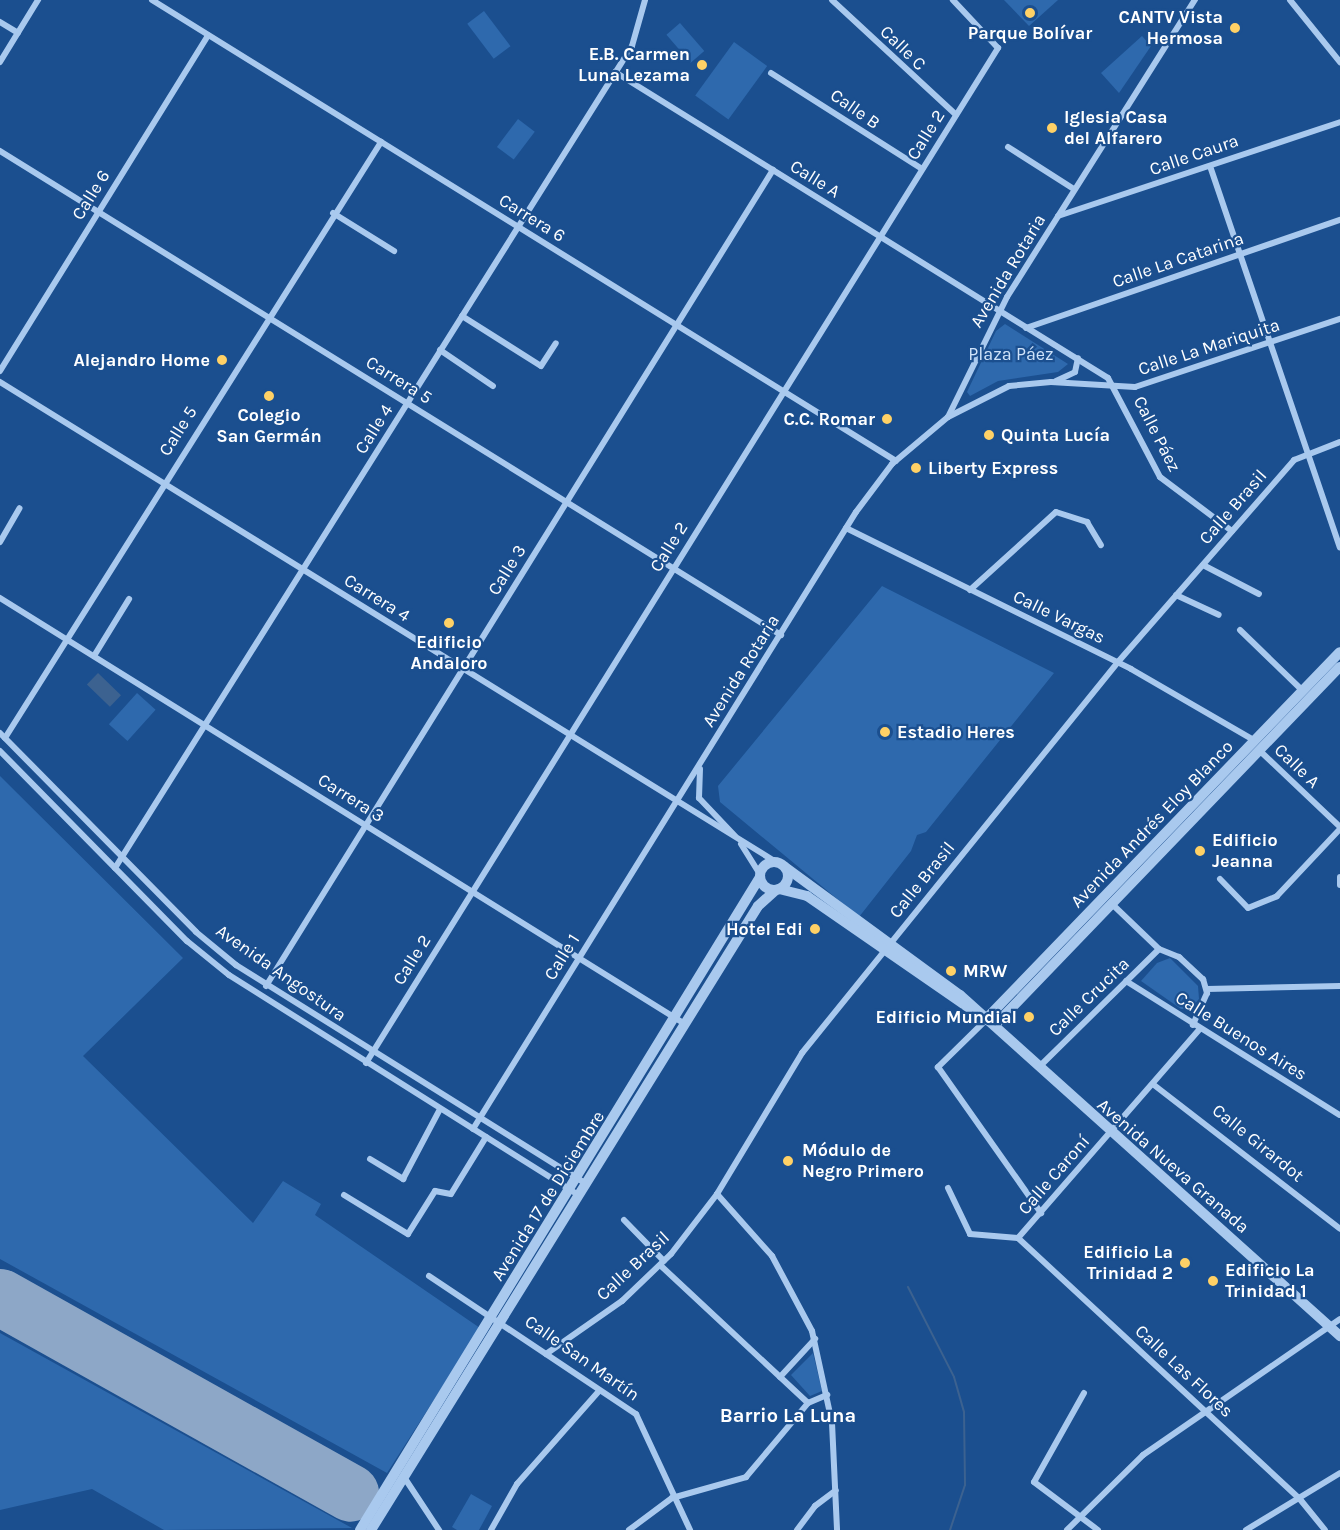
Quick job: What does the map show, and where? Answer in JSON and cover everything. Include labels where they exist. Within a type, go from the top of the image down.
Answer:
[{"type":"street","points":[[0,62],[38,0]]},
{"type":"street","name":"Carrera 6","points":[[152,0],[896,461]]},
{"type":"street","name":"Calle 4","points":[[116,868],[615,72],[641,26],[645,0]]},
{"type":"street","name":"Calle C","points":[[832,0],[956,115]]},
{"type":"street","name":"Calle 2","points":[[366,1064],[998,48],[953,0]]},
{"type":"street","name":"Avenida Rotaria","points":[[677,801],[846,528],[896,461],[948,417],[998,312],[1195,0]]},
{"type":"street","points":[[1290,0],[1340,63]]},
{"type":"street","points":[[0,22],[18,33]]},
{"type":"street","name":"Calle 6","points":[[0,371],[208,35]]},
{"type":"street","name":"Calle A","points":[[615,72],[998,312]]},
{"type":"street","name":"Calle B","points":[[771,73],[922,169]]},
{"type":"street","name":"Calle Caura","points":[[1058,216],[1340,122]]},
{"type":"street","name":"Calle 5","points":[[2,736],[67,639],[267,317],[381,142]]},
{"type":"street","points":[[1008,147],[1074,189]]},
{"type":"street","name":"Carrera 5","points":[[0,152],[408,402],[781,635]]},
{"type":"street","points":[[1210,166],[1340,547]]},
{"type":"street","name":"Calle 3","points":[[266,986],[773,171]]},
{"type":"street","points":[[333,213],[394,251]]},
{"type":"street","name":"Calle La Catarina","points":[[1026,328],[1340,220]]},
{"type":"street","name":"Calle Páez","points":[[998,312],[1078,358],[1117,387],[1160,477],[1232,531]]},
{"type":"street","points":[[462,316],[541,366],[556,343]]},
{"type":"street","name":"Calle La Mariquita","points":[[948,417],[997,390],[1051,382],[1117,387],[1145,384],[1340,319]]},
{"type":"street","points":[[440,350],[493,386]]},
{"type":"street","points":[[1051,382],[1074,372],[1078,358]]},
{"type":"street","name":"Carrera 4","points":[[0,382],[781,865]]},
{"type":"street","name":"Calle Brasil","points":[[546,1354],[622,1301],[662,1263],[717,1194],[789,1072],[886,947],[1118,662],[1294,460],[1340,442]]},
{"type":"street","points":[[0,542],[20,508]]},
{"type":"street","points":[[970,590],[1056,512],[1093,526],[1101,545]]},
{"type":"street","name":"Calle Vargas","points":[[846,528],[1118,662],[1257,745]]},
{"type":"street","points":[[1203,565],[1259,594]]},
{"type":"street","points":[[1176,595],[1219,615]]},
{"type":"street","name":"Carrera 3","points":[[0,598],[681,1021]]},
{"type":"street","points":[[94,656],[129,599]]},
{"type":"street","points":[[1240,630],[1302,691]]},
{"type":"street","name":"Avenida Andrés Eloy Blanco","points":[[991,1022],[1112,904],[1257,745],[1302,691],[1340,652]]},
{"type":"street","name":"Avenida Andrés Eloy Blanco","points":[[991,1022],[1257,745],[1340,667]]},
{"type":"street","name":"Avenida Angostura","points":[[2,736],[201,937],[266,986],[582,1182]]},
{"type":"street","name":"Calle A","points":[[1257,745],[1340,828]]},
{"type":"street","name":"Avenida Angostura","points":[[0,751],[116,868],[220,968],[366,1064],[575,1193]]},
{"type":"street","name":"Avenida Rotaria","points":[[704,759],[696,784],[699,798],[737,839]]},
{"type":"street","name":"Calle 1","points":[[473,1129],[677,801]]},
{"type":"street","points":[[1220,879],[1248,908],[1256,905],[1277,896],[1340,828]]},
{"type":"street","name":"Carrera 4","points":[[737,839],[760,875]]},
{"type":"street","points":[[781,865],[788,878],[778,889],[760,875],[781,865]]},
{"type":"street","name":"Avenida Nueva Granada","points":[[781,865],[886,947],[991,1022],[1111,1133],[1340,1336]]},
{"type":"street","name":"Avenida 17 de Diciembre","points":[[681,1021],[760,875]]},
{"type":"street","points":[[1340,878],[1340,885]]},
{"type":"street","name":"Avenida Nueva Granada","points":[[778,889],[797,890],[886,947]]},
{"type":"street","name":"Avenida 17 de Diciembre","points":[[360,1530],[498,1317],[681,1021],[758,906],[778,889]]},
{"type":"street","points":[[1112,904],[1160,949],[1184,961],[1207,989]]},
{"type":"street","name":"Calle Crucita","points":[[1039,1067],[1160,949]]},
{"type":"street","name":"Calle Buenos Aires","points":[[1126,981],[1340,1115]]},
{"type":"street","points":[[1207,989],[1340,986]]},
{"type":"street","points":[[1193,1025],[1207,989]]},
{"type":"street","points":[[991,1022],[938,1066],[988,1145],[1041,1213]]},
{"type":"street","name":"Calle Caroní","points":[[948,1188],[969,1234],[1018,1238],[1154,1085],[1200,1029]]},
{"type":"street","name":"Calle Girardot","points":[[1154,1085],[1340,1229]]},
{"type":"street","points":[[370,1159],[403,1179],[440,1109]]},
{"type":"street","points":[[344,1195],[408,1234],[435,1191],[450,1194],[486,1137]]},
{"type":"street","points":[[717,1194],[782,1270],[815,1339],[827,1395],[836,1490],[837,1530]]},
{"type":"street","points":[[624,1220],[662,1263],[808,1403]]},
{"type":"street","name":"Calle Las Flores","points":[[1018,1238],[1299,1498],[1325,1530]]},
{"type":"street","name":"Calle San Martín","points":[[429,1276],[498,1317],[546,1354],[642,1421],[690,1530]]},
{"type":"street","name":"Avenida 17 de Diciembre","points":[[371,1530],[498,1317]]},
{"type":"street","points":[[1068,1530],[1128,1467],[1204,1410],[1340,1319]]},
{"type":"street","points":[[780,1377],[815,1339]]},
{"type":"street","points":[[490,1530],[517,1484],[599,1390]]},
{"type":"street","points":[[1084,1393],[1034,1482],[1098,1530]]},
{"type":"street","points":[[629,1530],[676,1497],[749,1474],[808,1403],[827,1395]]},
{"type":"street","points":[[1246,1530],[1340,1473]]},
{"type":"street","points":[[404,1477],[439,1530]]},
{"type":"street","points":[[797,1530],[815,1506],[836,1490]]},
{"type":"green space","name":"Parque Bolívar","points":[[1004,0],[1058,0],[1029,26]]},
{"type":"green space","points":[[484,11],[510,46],[494,59],[467,24]]},
{"type":"green space","points":[[680,23],[704,51],[691,63],[666,35]]},
{"type":"green space","points":[[1142,36],[1151,46],[1119,93],[1101,73]]},
{"type":"green space","points":[[734,42],[767,66],[728,119],[695,95]]},
{"type":"green space","points":[[518,119],[535,132],[514,160],[497,147]]},
{"type":"green space","name":"Plaza Páez","points":[[1005,324],[1068,364],[1058,372],[998,381],[970,396],[967,392],[996,331]]},
{"type":"green space","name":"Estadio Heres","points":[[882,586],[1054,673],[926,832],[917,835],[911,851],[859,917],[720,802],[718,786]]},
{"type":"green space","points":[[137,693],[156,710],[127,741],[109,724]]},
{"type":"green space","points":[[0,776],[183,958],[83,1056],[253,1223],[283,1181],[321,1204],[315,1215],[480,1328],[387,1473],[0,1259]]},
{"type":"green space","points":[[1170,958],[1198,986],[1199,999],[1190,1009],[1181,1009],[1141,981],[1157,963]]},
{"type":"green space","points":[[0,1333],[352,1528],[164,1530],[92,1489],[0,1510]]},
{"type":"green space","points":[[813,1353],[822,1391],[810,1396],[791,1375]]},
{"type":"green space","points":[[471,1494],[492,1506],[479,1530],[457,1530],[452,1527]]},
{"type":"shaded area","points":[[98,673],[121,695],[110,707],[87,685]]},
{"type":"waterway","points":[[908,1287],[954,1377],[964,1412],[965,1485],[950,1530]]},
{"type":"runway","points":[[0,1297],[350,1493]]},
{"type":"place","name":"Parque Bolívar","points":[[1030,13]]},
{"type":"place","name":"CANTV Vista Hermosa","points":[[1235,28]]},
{"type":"place","name":"E.B. Carmen Luna Lezama","points":[[702,65]]},
{"type":"place","name":"Iglesia Casa del Alfarero","points":[[1052,128]]},
{"type":"place","name":"Alejandro Home","points":[[222,360]]},
{"type":"place","name":"Colegio San Germán","points":[[269,396]]},
{"type":"place","name":"C.C. Romar","points":[[887,419]]},
{"type":"place","name":"Quinta Lucía","points":[[989,435]]},
{"type":"place","name":"Liberty Express","points":[[916,468]]},
{"type":"place","name":"Edificio Andaloro","points":[[449,623]]},
{"type":"place","name":"Estadio Heres","points":[[885,732]]},
{"type":"place","name":"Edificio Jeanna","points":[[1200,851]]},
{"type":"place","name":"Hotel Edi","points":[[815,929]]},
{"type":"place","name":"MRW","points":[[951,971]]},
{"type":"place","name":"Edificio Mundial","points":[[1029,1017]]},
{"type":"place","name":"Módulo de Negro Primero","points":[[788,1161]]},
{"type":"place","name":"Edificio La Trinidad 2","points":[[1185,1263]]},
{"type":"place","name":"Edificio La Trinidad 1","points":[[1213,1281]]},
{"type":"district","name":"Barrio La Luna","points":[[788,1415]]}]
